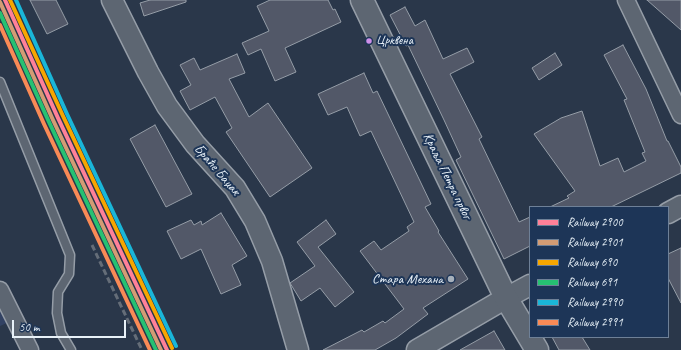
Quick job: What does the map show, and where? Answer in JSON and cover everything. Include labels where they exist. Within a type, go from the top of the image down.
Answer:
[{"type":"main road","name":"Краља Петра првог","points":[[362,0],[506,298],[529,337]]},
{"type":"main road","name":"Краља Петра првог","points":[[530,338],[537,350]]},
{"type":"street","name":"Браће Баџак","points":[[112,0],[148,72],[167,106],[194,144],[235,188],[255,221],[272,261],[298,350]]},
{"type":"street","points":[[626,0],[680,108]]},
{"type":"street","points":[[669,212],[681,206]]},
{"type":"street","points":[[417,350],[529,286]]},
{"type":"street","points":[[0,290],[30,350]]},
{"type":"lane","points":[[0,82],[70,255],[69,274],[58,292],[57,313],[61,333],[71,350]]},
{"type":"shaded area","points":[[0,302],[9,322],[0,326]]},
{"type":"building","points":[[30,0],[56,0],[68,24],[47,34]]},
{"type":"building","points":[[150,0],[186,0],[186,2],[144,16],[140,3]]},
{"type":"building","points":[[270,0],[328,0],[333,10],[335,9],[341,22],[285,48],[296,72],[275,81],[261,49],[248,55],[242,43],[269,31],[257,6]]},
{"type":"building","points":[[647,0],[681,0],[681,30]]},
{"type":"building","points":[[405,7],[415,26],[425,20],[443,59],[467,48],[474,62],[450,74],[482,137],[479,139],[519,222],[529,217],[529,246],[504,259],[456,160],[461,157],[444,120],[408,45],[406,46],[390,15]]},
{"type":"building","points":[[623,45],[646,89],[667,141],[681,167],[681,173],[613,206],[552,206],[569,198],[567,196],[575,191],[534,134],[561,118],[582,111],[600,166],[618,158],[624,172],[646,161],[642,153],[645,152],[624,100],[627,99],[604,55]]},
{"type":"building","points":[[555,53],[562,65],[539,80],[532,68]]},
{"type":"building","points":[[237,54],[245,73],[229,79],[249,117],[268,103],[312,168],[270,197],[226,132],[232,128],[215,97],[190,110],[180,91],[191,85],[180,65],[194,58],[200,70]]},
{"type":"building","points":[[364,73],[373,93],[377,91],[431,204],[425,207],[439,231],[438,232],[468,279],[423,308],[428,314],[396,338],[375,350],[323,350],[362,330],[364,332],[383,321],[385,323],[404,309],[360,251],[374,241],[381,250],[409,231],[407,227],[414,222],[371,131],[360,136],[347,107],[328,115],[318,94]]},
{"type":"building","points":[[155,125],[192,194],[166,207],[130,139]]},
{"type":"building","points":[[221,213],[247,256],[232,265],[241,285],[221,294],[201,249],[181,259],[167,231],[191,220],[194,225],[201,221],[202,225]]},
{"type":"building","points":[[326,220],[336,234],[318,247],[354,292],[335,307],[320,288],[301,301],[290,283],[315,266],[297,242]]},
{"type":"building","points":[[681,248],[681,303],[669,280],[669,254]]},
{"type":"building","points":[[494,331],[505,350],[460,350]]},
{"type":"building","points":[[553,338],[583,338],[590,350],[559,350]]},
{"type":"railway","points":[[92,245],[142,350]]},
{"type":"rail line","name":"2900","points":[[5,0],[58,118],[167,350]]},
{"type":"rail line","name":"690","points":[[10,0],[172,348]]},
{"type":"rail line","name":"2990","points":[[16,0],[67,114],[176,346]]},
{"type":"rail line","name":"2901","points":[[0,2],[53,120],[161,350]]},
{"type":"rail line","name":"691","points":[[0,13],[49,122],[156,350]]},
{"type":"rail line","name":"2991","points":[[0,25],[44,124],[150,350]]},
{"type":"place","name":"Црквена","points":[[369,41]]},
{"type":"place","name":"Стара Механа","points":[[451,279]]}]
